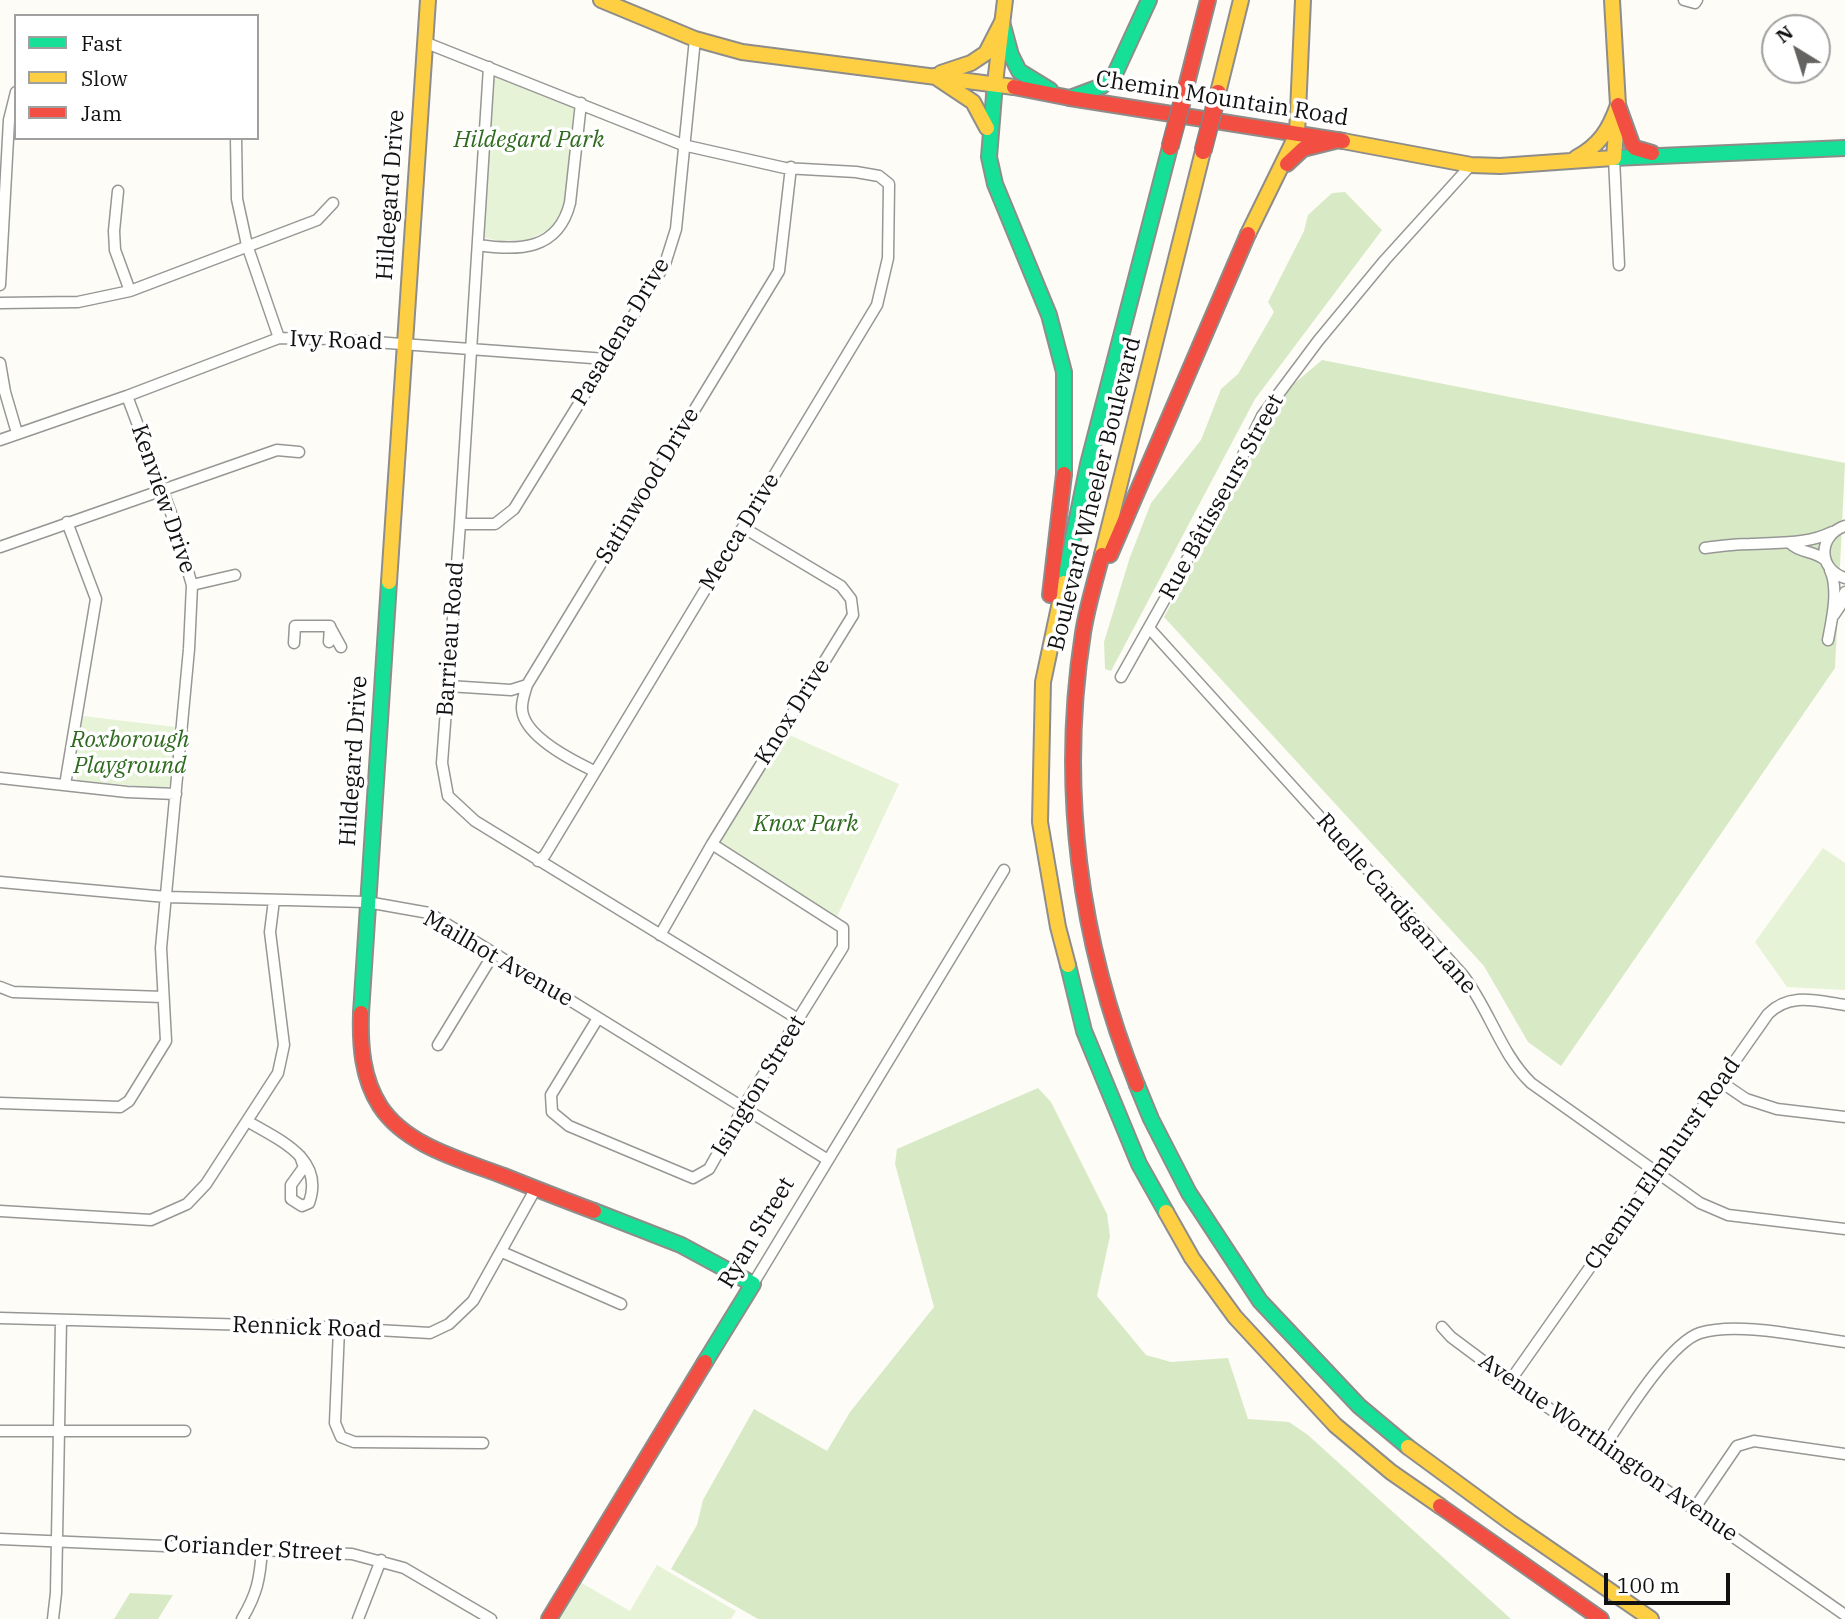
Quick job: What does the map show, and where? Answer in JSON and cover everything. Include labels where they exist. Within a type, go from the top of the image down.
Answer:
[{"type":"main road","name":"Hildegard Drive","points":[[428,0],[367,902],[360,1042],[366,1074],[380,1106],[400,1128],[439,1151],[681,1245],[753,1284]]},
{"type":"main road","name":"Chemin Mountain Road","points":[[601,0],[695,39],[742,51],[995,83],[1064,97],[1339,140],[1471,165],[1500,166],[1845,148]]},
{"type":"main road","points":[[1005,0],[989,157],[995,184],[1049,315],[1063,372],[1063,482],[1043,682]]},
{"type":"main road","points":[[1002,22],[1011,55],[1019,71],[1064,97],[1102,86],[1114,76],[1149,0]]},
{"type":"main road","name":"Boulevard Wheeler Boulevard","points":[[1208,0],[1088,464],[1043,682],[1041,822],[1058,927],[1084,1031],[1139,1164],[1192,1258],[1234,1317],[1335,1425],[1391,1472],[1601,1619]]},
{"type":"main road","name":"Boulevard Wheeler Boulevard","points":[[1241,0],[1083,630],[1077,666],[1071,779],[1076,860],[1089,937],[1110,1013],[1136,1088],[1167,1156],[1203,1221],[1269,1313],[1371,1417],[1460,1486],[1651,1619]]},
{"type":"main road","points":[[1077,666],[1112,551],[1256,215],[1297,134],[1303,0]]},
{"type":"main road","points":[[1612,0],[1618,105],[1614,158]]},
{"type":"main road","points":[[934,76],[971,63],[986,54],[1002,22]]},
{"type":"main road","points":[[934,76],[969,97],[981,108],[990,142]]},
{"type":"main road","points":[[1618,105],[1628,138],[1635,148],[1665,156]]},
{"type":"main road","points":[[1568,162],[1591,151],[1602,142],[1618,105]]},
{"type":"main road","points":[[1247,238],[1290,158],[1309,146],[1339,140]]},
{"type":"main road","name":"Ryan Street","points":[[548,1619],[753,1284]]},
{"type":"street","points":[[1685,0],[1695,3],[1697,0]]},
{"type":"street","name":"Pasadena Drive","points":[[460,524],[495,524],[514,509],[665,264],[676,229],[682,145],[695,39]]},
{"type":"street","points":[[424,42],[682,145],[791,167]]},
{"type":"street","name":"Barrieau Road","points":[[489,67],[442,763],[448,796],[475,821],[797,1019]]},
{"type":"street","points":[[0,285],[9,120],[14,100]]},
{"type":"street","points":[[478,245],[520,248],[541,243],[554,234],[568,213],[581,103]]},
{"type":"street","points":[[236,140],[237,198],[247,245],[279,338]]},
{"type":"street","points":[[1614,158],[1619,265]]},
{"type":"street","name":"Rue Bâtisseurs Street","points":[[1121,677],[1224,494],[1262,416],[1318,341],[1385,260],[1471,165]]},
{"type":"street","name":"Mecca Drive","points":[[538,861],[877,305],[888,258],[889,184],[879,176],[856,172],[791,167]]},
{"type":"street","name":"Satinwood Drive","points":[[594,771],[557,751],[527,725],[521,708],[527,685],[779,271],[791,167]]},
{"type":"street","points":[[118,191],[115,250],[130,290]]},
{"type":"street","points":[[0,303],[78,302],[130,290],[317,220],[333,203]]},
{"type":"street","name":"Ivy Road","points":[[0,440],[127,396],[279,338],[462,347],[470,350],[606,359]]},
{"type":"street","points":[[0,363],[17,433]]},
{"type":"street","name":"Kenview Drive","points":[[0,1103],[120,1107],[129,1101],[166,1041],[161,948],[189,649],[192,585],[127,396]]},
{"type":"street","points":[[0,547],[276,450],[299,452]]},
{"type":"street","points":[[65,785],[96,599],[67,523]]},
{"type":"street","name":"Knox Drive","points":[[660,935],[712,844],[853,615],[851,598],[841,586],[744,527]]},
{"type":"street","points":[[1704,548],[1791,544],[1797,540],[1822,537],[1841,527]]},
{"type":"street","points":[[1828,640],[1835,584],[1827,565],[1824,545],[1841,527]]},
{"type":"street","points":[[1791,544],[1796,549],[1819,555],[1827,565],[1845,578]]},
{"type":"street","points":[[192,585],[235,575]]},
{"type":"street","points":[[1833,615],[1845,592]]},
{"type":"street","points":[[293,643],[295,626],[330,626]]},
{"type":"street","points":[[329,642],[330,626]]},
{"type":"street","points":[[330,626],[341,647]]},
{"type":"street","name":"Ruelle Cardigan Lane","points":[[1149,628],[1462,974],[1479,997],[1519,1072],[1564,1108],[1657,1170],[1700,1203],[1728,1215],[1845,1228]]},
{"type":"street","points":[[448,686],[511,690],[527,685]]},
{"type":"street","points":[[0,778],[176,794]]},
{"type":"street","name":"Isington Street","points":[[598,1018],[551,1095],[552,1112],[569,1126],[693,1178],[709,1169],[797,1019],[843,947],[843,928],[712,844]]},
{"type":"street","name":"Ryan Street","points":[[753,1284],[1004,870]]},
{"type":"street","name":"Mailhot Avenue","points":[[0,882],[166,897],[367,902],[429,913],[828,1160]]},
{"type":"street","points":[[0,1211],[151,1220],[187,1204],[206,1184],[278,1073],[284,1045],[270,932],[274,900]]},
{"type":"street","points":[[438,1045],[494,953]]},
{"type":"street","points":[[0,987],[13,992],[163,997]]},
{"type":"street","points":[[0,997],[13,992]]},
{"type":"street","name":"Chemin Elmhurst Road","points":[[1510,1381],[1768,1014],[1779,1004],[1792,1000],[1845,1004]]},
{"type":"street","points":[[1721,1082],[1746,1098],[1777,1109],[1845,1117]]},
{"type":"street","points":[[247,1121],[290,1146],[300,1156]]},
{"type":"street","name":"Rennick Road","points":[[0,1318],[324,1327],[430,1333],[449,1324],[473,1301],[536,1188]]},
{"type":"street","points":[[502,1252],[621,1304]]},
{"type":"street","points":[[53,1619],[56,1593],[61,1320]]},
{"type":"street","name":"Avenue Worthington Avenue","points":[[1442,1327],[1451,1337],[1510,1381],[1845,1615]]},
{"type":"street","points":[[1604,1447],[1667,1358],[1699,1333],[1737,1328],[1845,1342]]},
{"type":"street","points":[[339,1329],[335,1423],[341,1437],[354,1443],[483,1443]]},
{"type":"street","points":[[0,1431],[185,1431]]},
{"type":"street","points":[[1694,1509],[1737,1446],[1755,1441],[1845,1454]]},
{"type":"street","name":"Coriander Street","points":[[0,1539],[352,1554],[404,1567],[491,1619]]},
{"type":"street","points":[[242,1619],[259,1584],[262,1549]]},
{"type":"street","points":[[358,1619],[381,1560]]},
{"type":"green space","name":"Hildegard Park","points":[[492,72],[574,105],[565,202],[550,229],[528,240],[499,241],[482,237]]},
{"type":"green space","points":[[1345,192],[1382,230],[1255,399],[1111,671],[1105,669],[1104,642],[1130,557],[1151,503],[1201,440],[1221,389],[1238,374],[1274,312],[1268,302],[1304,231],[1308,215],[1332,193]]},
{"type":"green space","points":[[1322,360],[1845,463],[1835,668],[1561,1066],[1528,1042],[1484,966],[1164,617],[1289,388]]},
{"type":"green space","name":"Roxborough Playground","points":[[83,716],[175,727],[171,783],[168,787],[77,780],[75,772]]},
{"type":"green space","name":"Knox Park","points":[[785,733],[899,784],[834,923],[712,844]]},
{"type":"green space","points":[[1823,848],[1845,863],[1845,990],[1787,987],[1755,942]]},
{"type":"green space","points":[[1038,1088],[1051,1102],[1107,1214],[1110,1236],[1097,1296],[1146,1355],[1171,1362],[1228,1358],[1248,1419],[1289,1422],[1308,1435],[1511,1619],[758,1619],[671,1569],[697,1525],[703,1500],[754,1409],[827,1451],[850,1412],[934,1307],[895,1164],[897,1149]]},
{"type":"green space","points":[[657,1565],[736,1611],[731,1619],[558,1619],[580,1582],[630,1611]]},
{"type":"green space","points":[[130,1593],[173,1595],[158,1619],[114,1619]]},
{"type":"traffic: fast","points":[[1070,98],[1102,86],[1114,76],[1149,0]]},
{"type":"traffic: fast","points":[[1002,22],[1011,55],[1019,71],[1050,90]]},
{"type":"traffic: fast","points":[[995,83],[989,157],[995,184],[1049,315],[1064,372],[1064,474]]},
{"type":"traffic: fast","points":[[1064,583],[1088,464],[1170,147]]},
{"type":"traffic: fast","points":[[1613,158],[1845,148]]},
{"type":"traffic: fast","points":[[361,1013],[389,582]]},
{"type":"traffic: fast","points":[[1068,965],[1084,1031],[1139,1164],[1166,1212]]},
{"type":"traffic: fast","points":[[1137,1085],[1151,1119],[1189,1193],[1260,1301],[1359,1406],[1408,1447]]},
{"type":"traffic: fast","points":[[594,1211],[681,1245],[753,1284],[705,1362]]},
{"type":"traffic: slow","points":[[389,582],[428,0]]},
{"type":"traffic: slow","points":[[601,0],[695,39],[742,52],[1014,87]]},
{"type":"traffic: slow","points":[[995,83],[1005,0]]},
{"type":"traffic: slow","points":[[1218,93],[1241,0]]},
{"type":"traffic: slow","points":[[1248,234],[1297,134],[1303,0]]},
{"type":"traffic: slow","points":[[1612,0],[1618,105],[1614,158]]},
{"type":"traffic: slow","points":[[941,73],[971,63],[986,53],[1002,22]]},
{"type":"traffic: slow","points":[[934,76],[973,102],[987,128]]},
{"type":"traffic: slow","points":[[1576,158],[1603,136],[1618,105]]},
{"type":"traffic: slow","points":[[1343,141],[1471,165],[1500,166],[1613,158]]},
{"type":"traffic: slow","points":[[1102,555],[1203,151]]},
{"type":"traffic: slow","points":[[1064,583],[1043,682],[1040,822],[1058,927],[1068,965]]},
{"type":"traffic: slow","points":[[1166,1212],[1192,1258],[1235,1317],[1335,1425],[1391,1472],[1440,1506]]},
{"type":"traffic: slow","points":[[1408,1447],[1510,1522],[1651,1619]]},
{"type":"traffic: jam","points":[[1186,87],[1208,0]]},
{"type":"traffic: jam","points":[[1014,87],[1343,141]]},
{"type":"traffic: jam","points":[[1170,147],[1186,87]]},
{"type":"traffic: jam","points":[[1203,151],[1218,93]]},
{"type":"traffic: jam","points":[[1618,105],[1632,144],[1635,148],[1652,153]]},
{"type":"traffic: jam","points":[[1287,164],[1303,149],[1339,140]]},
{"type":"traffic: jam","points":[[1110,555],[1248,234]]},
{"type":"traffic: jam","points":[[1050,595],[1064,474]]},
{"type":"traffic: jam","points":[[1102,555],[1085,623],[1076,691],[1074,806],[1088,919],[1117,1031],[1137,1085]]},
{"type":"traffic: jam","points":[[361,1013],[362,1049],[369,1084],[380,1106],[404,1132],[436,1150],[594,1211]]},
{"type":"traffic: jam","points":[[549,1619],[705,1362]]},
{"type":"traffic: jam","points":[[1440,1506],[1601,1619]]}]
